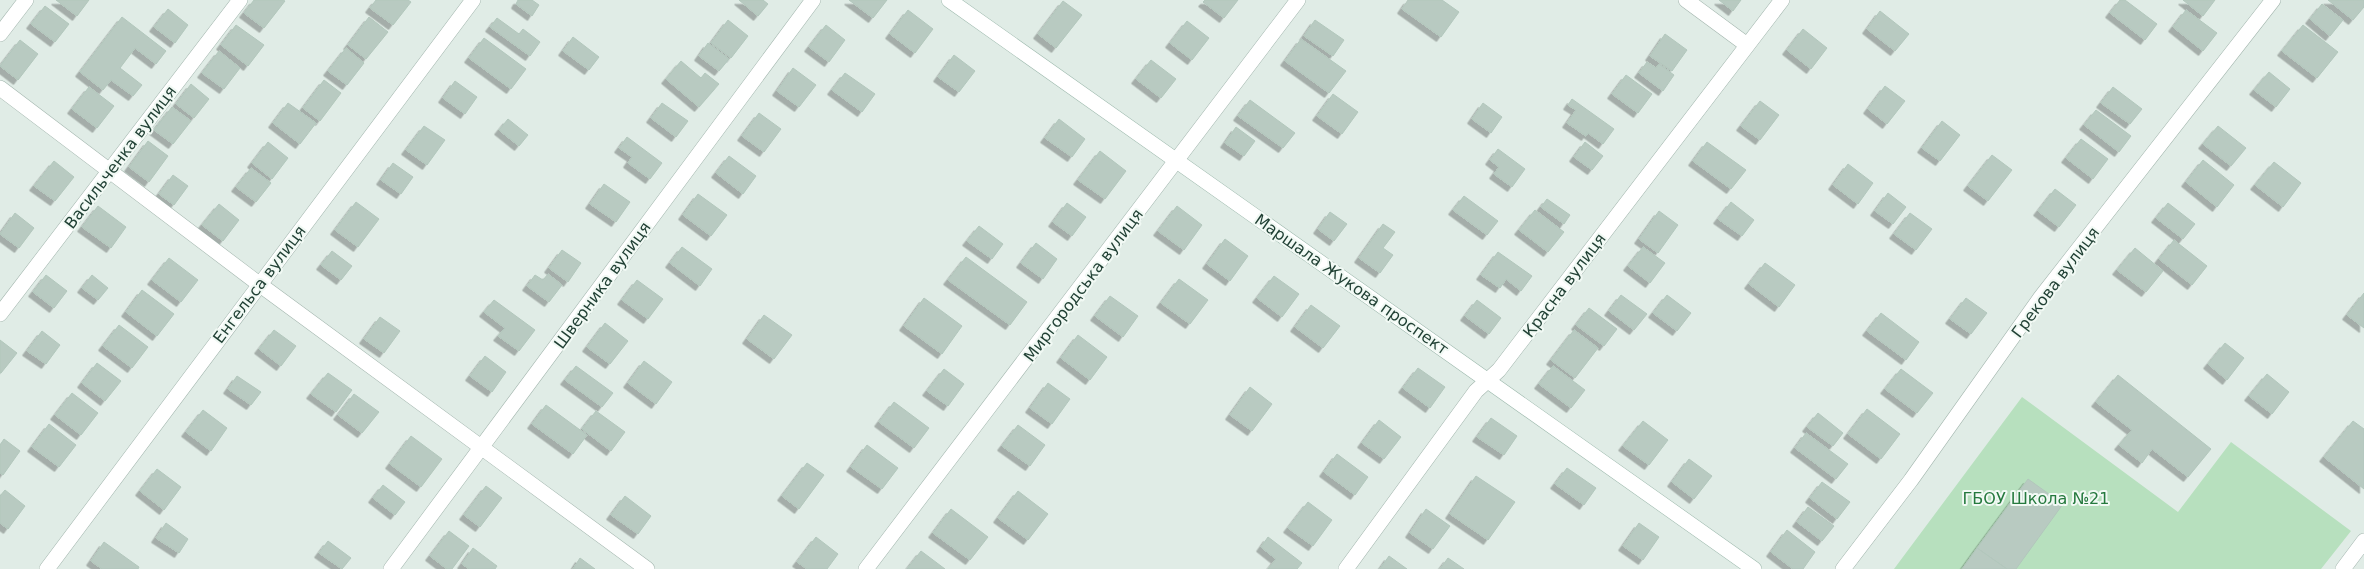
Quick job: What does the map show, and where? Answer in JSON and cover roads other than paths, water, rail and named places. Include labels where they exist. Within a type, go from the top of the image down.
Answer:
[{"type":"street","points":[[0,34],[26,0]]},
{"type":"street","name":"Васильченка вулиця","points":[[0,314],[240,0]]},
{"type":"street","name":"Енгельса вулиця","points":[[47,569],[473,0]]},
{"type":"street","name":"Шверника вулиця","points":[[391,569],[813,0]]},
{"type":"street","name":"Маршала Жукова проспект","points":[[949,0],[1754,569]]},
{"type":"street","name":"Миргородська вулиця","points":[[866,569],[1298,0]]},
{"type":"street","points":[[1686,0],[1748,45]]},
{"type":"street","name":"Красна вулиця","points":[[1346,569],[1476,391],[1499,370],[1782,0]]},
{"type":"street","name":"Грекова вулиця","points":[[1843,569],[1916,472],[2041,297],[2273,0]]},
{"type":"street","points":[[0,88],[259,284],[481,449],[647,569]]},
{"type":"street","points":[[2343,569],[2364,541]]},
{"type":"park label","name":"ГБОУ Школа №21","points":[[2036,498]]}]
